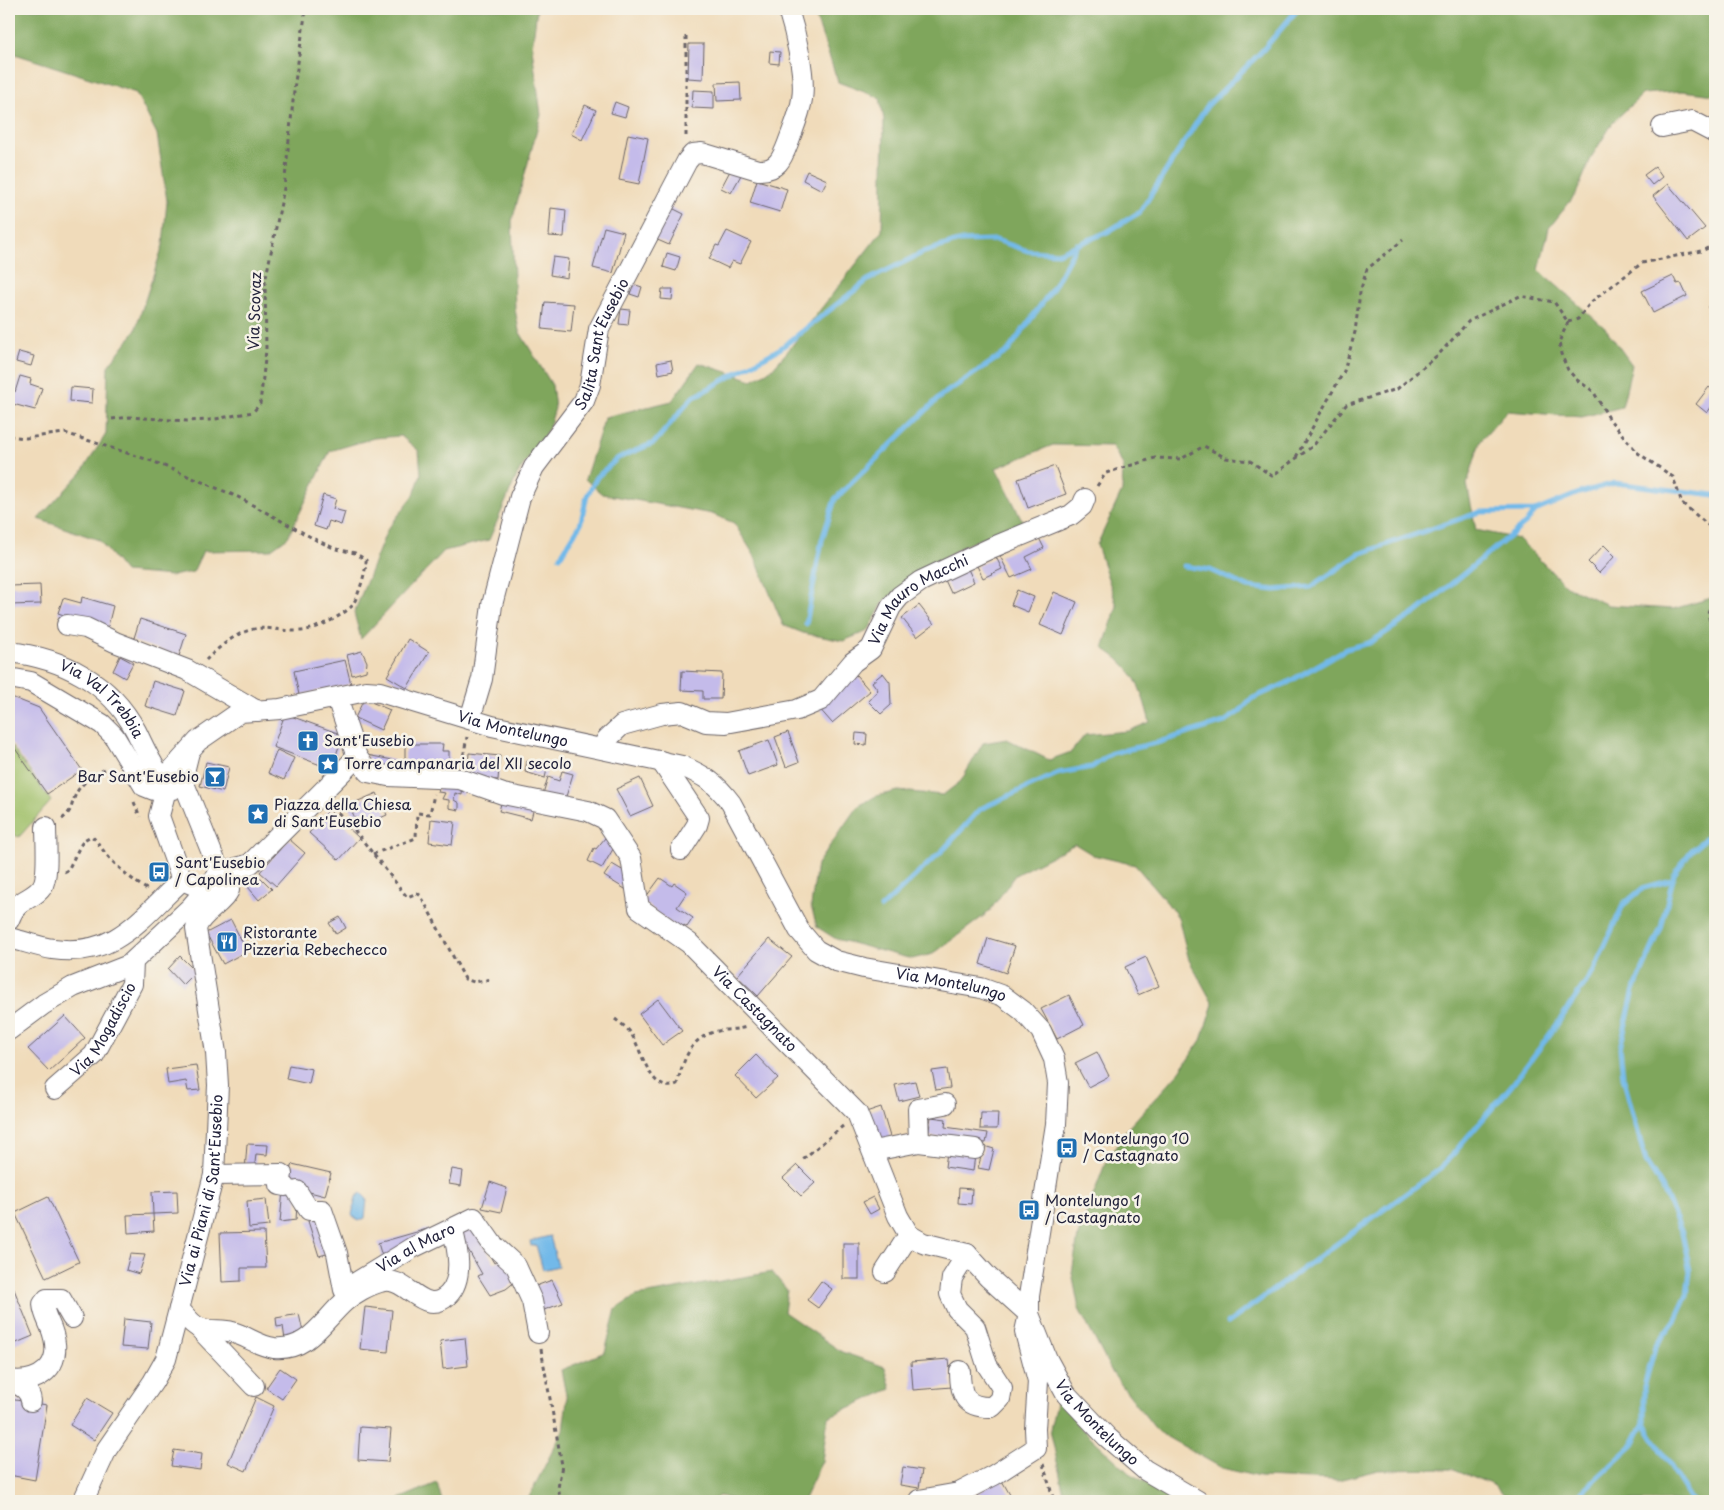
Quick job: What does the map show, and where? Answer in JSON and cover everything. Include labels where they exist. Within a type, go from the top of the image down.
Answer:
[{"type":"street","points":[[687,162],[693,154],[702,153],[766,171],[781,162],[803,98],[794,30],[788,9]]},
{"type":"street","points":[[1662,126],[1692,122],[1715,133]]},
{"type":"street","name":"Salita Sant'Eusebio","points":[[470,719],[482,679],[492,605],[520,497],[534,467],[584,401],[590,385],[599,329],[687,162]]},
{"type":"street","name":"Via Mauro Macchi","points":[[602,748],[606,739],[622,725],[662,714],[682,712],[706,722],[726,723],[797,710],[821,700],[853,662],[872,649],[891,607],[900,596],[922,581],[991,548],[1071,515],[1082,506],[1085,499]]},
{"type":"street","points":[[67,625],[86,628],[115,642],[187,670],[257,711]]},
{"type":"street","name":"Via Val Trebbia","points":[[9,652],[29,654],[67,667],[97,683],[121,708],[166,783]]},
{"type":"street","points":[[9,678],[30,682],[102,724],[114,736],[144,786],[154,790],[166,783]]},
{"type":"street","name":"Via Montelungo","points":[[337,698],[366,692],[380,692],[492,726],[682,766],[703,776],[719,787],[739,818],[799,930],[816,950],[836,962],[981,988],[1003,996],[1023,1011],[1041,1031],[1054,1059],[1058,1083],[1056,1124],[1025,1332],[1038,1381],[1035,1429],[1036,1448]]},
{"type":"street","points":[[337,698],[363,764],[337,777],[250,864],[220,873],[203,894],[182,880],[158,816],[166,783],[171,770],[189,752],[210,732],[240,712],[280,709],[337,698]]},
{"type":"street","points":[[189,752],[184,779],[191,804],[220,873]]},
{"type":"street","points":[[661,761],[699,818],[697,825],[681,850]]},
{"type":"street","name":"Via Castagnato","points":[[363,764],[388,776],[436,776],[460,779],[503,794],[588,811],[605,819],[631,858],[639,908],[689,943],[858,1113],[898,1216],[909,1235]]},
{"type":"street","points":[[166,783],[191,804]]},
{"type":"street","points":[[9,920],[17,905],[42,888],[45,880],[46,830]]},
{"type":"street","name":"Via ai Piani di Sant'Eusebio","points":[[83,1501],[107,1449],[154,1382],[166,1359],[214,1175],[218,1085],[216,1053],[196,929],[197,924],[221,902],[229,890],[228,884],[220,873]]},
{"type":"street","points":[[9,938],[54,949],[96,948],[125,935],[161,898],[182,880]]},
{"type":"street","name":"Via Mogadiscio","points":[[9,1030],[44,1004],[73,987],[133,962],[203,894]]},
{"type":"street","name":"Via Mogadiscio","points":[[55,1089],[94,1055],[132,984],[133,962]]},
{"type":"street","points":[[919,1142],[918,1109],[944,1104]]},
{"type":"street","points":[[873,1151],[919,1142],[975,1149]]},
{"type":"street","name":"Via al Maro","points":[[214,1175],[282,1174],[280,1185],[291,1188],[310,1210],[322,1210],[337,1253],[344,1290],[414,1248],[474,1218],[493,1245],[516,1266],[532,1300],[538,1333]]},
{"type":"street","points":[[198,1328],[232,1332],[260,1345],[285,1348],[301,1344],[313,1335],[345,1302],[381,1281],[396,1282],[422,1300],[438,1301],[449,1294],[456,1281],[458,1255],[452,1229]]},
{"type":"street","points":[[885,1272],[909,1235],[923,1243],[967,1254],[988,1277],[1029,1314]]},
{"type":"street","points":[[960,1370],[960,1389],[967,1401],[981,1407],[992,1407],[1000,1399],[1002,1388],[987,1365],[975,1327],[957,1309],[950,1294],[952,1278],[967,1254]]},
{"type":"street","points":[[9,1380],[25,1381],[34,1379],[51,1364],[55,1349],[53,1334],[44,1312],[43,1304],[47,1299],[60,1299],[72,1318]]},
{"type":"street","points":[[179,1309],[254,1386]]},
{"type":"street","name":"Via Montelungo","points":[[1029,1314],[1048,1359],[1066,1394],[1107,1437],[1145,1470],[1198,1501]]},
{"type":"street","points":[[9,1380],[26,1390],[31,1401]]},
{"type":"street","points":[[919,1500],[959,1493],[994,1475],[1036,1448]]},
{"type":"path","name":"Via Scovaz","points":[[112,419],[130,417],[187,422],[210,420],[253,412],[260,404],[266,350],[265,282],[284,188],[295,82],[306,9]]},
{"type":"path","points":[[686,36],[687,162]]},
{"type":"path","points":[[1294,460],[1344,371],[1355,332],[1360,292],[1367,269],[1403,240]]},
{"type":"path","points":[[1715,244],[1701,251],[1642,263],[1591,302],[1578,319],[1568,322],[1559,342],[1561,354],[1568,370],[1577,380],[1593,391],[1610,420],[1638,453],[1673,477],[1682,503],[1715,531]]},
{"type":"path","points":[[1085,499],[1106,473],[1155,458],[1181,459],[1204,446],[1226,458],[1250,461],[1272,476],[1313,446],[1346,405],[1397,389],[1440,353],[1469,322],[1493,309],[1520,296],[1554,302],[1568,322]]},
{"type":"path","points":[[1708,306],[1715,313]]},
{"type":"path","points":[[9,436],[26,438],[65,433],[152,461],[214,486],[264,510],[318,541],[363,556],[367,566],[352,606],[334,618],[301,632],[251,629],[237,635],[205,661],[205,672],[210,682]]},
{"type":"path","points":[[1715,594],[1708,613],[1715,641]]},
{"type":"path","points":[[460,779],[470,719]]},
{"type":"path","points":[[46,830],[71,811],[76,794],[84,783],[105,769]]},
{"type":"path","points":[[373,854],[416,838],[417,813],[430,814],[436,776]]},
{"type":"path","points":[[318,795],[350,823],[407,897],[417,893],[421,896],[465,979],[474,982],[493,979]]},
{"type":"path","points":[[45,880],[68,870],[84,840],[91,836],[99,842],[105,853],[131,879],[161,898]]},
{"type":"path","points":[[615,1019],[630,1033],[654,1080],[662,1086],[670,1088],[677,1084],[684,1063],[695,1041],[704,1035],[718,1030],[742,1028],[759,1015]]},
{"type":"path","points":[[803,1159],[858,1113]]},
{"type":"path","points":[[538,1333],[562,1465],[558,1488],[561,1501]]},
{"type":"path","points":[[1036,1448],[1049,1479],[1054,1501]]},
{"type":"green space","points":[[9,9],[537,9],[532,48],[541,115],[512,221],[515,309],[519,331],[552,385],[555,408],[549,428],[518,473],[489,540],[444,551],[361,639],[354,613],[387,530],[414,495],[421,474],[419,451],[401,436],[374,438],[330,451],[288,537],[270,550],[203,551],[193,572],[171,576],[125,572],[99,540],[38,519],[82,472],[106,434],[108,366],[135,331],[163,245],[167,201],[157,134],[136,93],[9,52]]},
{"type":"green space","points":[[813,9],[1715,9],[1715,95],[1682,91],[1643,94],[1614,121],[1592,156],[1576,194],[1549,228],[1539,270],[1606,329],[1632,365],[1622,407],[1582,417],[1507,411],[1480,442],[1467,484],[1476,530],[1519,539],[1566,586],[1608,605],[1673,609],[1715,597],[1715,1501],[1510,1501],[1493,1485],[1454,1469],[1378,1470],[1338,1480],[1259,1477],[1222,1468],[1158,1432],[1113,1374],[1079,1309],[1072,1273],[1078,1236],[1105,1164],[1127,1129],[1180,1071],[1201,1040],[1213,1004],[1189,960],[1178,917],[1135,865],[1093,855],[1075,844],[1015,875],[989,912],[933,954],[912,959],[836,939],[817,927],[811,906],[817,864],[857,807],[876,796],[898,791],[943,795],[961,781],[983,743],[1007,739],[1049,760],[1071,752],[1085,735],[1128,731],[1150,722],[1143,698],[1130,671],[1123,663],[1103,648],[1117,606],[1097,545],[1122,491],[1123,465],[1112,446],[1053,445],[996,468],[1023,522],[963,546],[913,577],[884,601],[868,631],[843,641],[803,633],[783,625],[754,555],[734,523],[712,514],[602,494],[585,479],[605,417],[672,401],[699,363],[752,380],[772,369],[882,231],[884,120],[880,98],[838,82]]},
{"type":"green space","points":[[9,743],[51,801],[19,837],[9,833]]},
{"type":"green space","points":[[772,1272],[787,1290],[784,1312],[842,1352],[885,1367],[891,1389],[828,1417],[822,1461],[803,1501],[740,1501],[719,1496],[712,1501],[527,1501],[563,1430],[567,1400],[561,1370],[605,1352],[616,1309],[636,1296]]},
{"type":"green space","points":[[1058,1395],[1077,1424],[1129,1473],[1181,1501],[1079,1501],[1064,1494],[1050,1429]]},
{"type":"green space","points":[[437,1483],[442,1501],[394,1501]]},
{"type":"water","points":[[361,1193],[367,1199],[365,1218],[359,1221],[352,1215],[356,1197]]},
{"type":"water","points":[[550,1236],[558,1266],[543,1270],[536,1245],[531,1246],[530,1241]]},
{"type":"building","points":[[689,44],[704,44],[703,79],[688,78]]},
{"type":"building","points":[[770,51],[780,52],[779,64],[769,63]]},
{"type":"building","points":[[740,82],[741,100],[717,101],[716,83]]},
{"type":"building","points":[[693,90],[714,91],[714,109],[692,108]]},
{"type":"building","points":[[615,102],[628,107],[625,117],[611,113]]},
{"type":"building","points":[[585,105],[596,110],[582,140],[571,134]]},
{"type":"building","points":[[628,134],[648,138],[639,184],[619,180]]},
{"type":"building","points":[[1655,167],[1662,177],[1652,185],[1644,175]]},
{"type":"building","points":[[731,169],[741,175],[731,193],[721,188]]},
{"type":"building","points":[[807,171],[827,180],[822,190],[803,180]]},
{"type":"building","points":[[757,180],[787,189],[780,212],[750,203]]},
{"type":"building","points":[[1668,184],[1705,228],[1688,241],[1653,196]]},
{"type":"building","points":[[668,206],[684,214],[669,245],[653,238]]},
{"type":"building","points":[[551,208],[566,210],[564,237],[549,236]]},
{"type":"building","points":[[604,227],[624,232],[613,273],[593,268]]},
{"type":"building","points":[[727,231],[751,242],[740,264],[732,261],[728,268],[709,259],[716,245],[719,246]]},
{"type":"building","points":[[667,253],[680,257],[676,271],[663,267]]},
{"type":"building","points":[[553,257],[569,259],[567,278],[550,275]]},
{"type":"building","points":[[1673,276],[1677,284],[1681,283],[1687,296],[1653,313],[1642,291]]},
{"type":"building","points":[[633,284],[642,287],[639,297],[630,294]]},
{"type":"building","points":[[662,289],[673,289],[672,300],[661,299]]},
{"type":"building","points":[[545,302],[574,304],[571,332],[542,329]]},
{"type":"building","points":[[621,309],[630,310],[628,325],[619,324]]},
{"type":"building","points":[[19,352],[34,356],[31,366],[16,362]]},
{"type":"building","points":[[671,360],[673,371],[659,374],[657,363]]},
{"type":"building","points":[[20,376],[31,379],[30,384],[42,388],[35,410],[9,403],[9,390],[15,392]]},
{"type":"building","points":[[71,387],[93,389],[92,403],[70,401]]},
{"type":"building","points":[[1709,387],[1715,392],[1715,402],[1707,413],[1696,404]]},
{"type":"building","points":[[1055,466],[1066,494],[1028,508],[1018,479]]},
{"type":"building","points":[[323,495],[336,499],[333,509],[345,512],[341,525],[329,521],[326,530],[314,526]]},
{"type":"building","points":[[1039,538],[1044,548],[1026,557],[1032,569],[1011,578],[1000,556]]},
{"type":"building","points":[[1604,545],[1615,556],[1599,573],[1588,562]]},
{"type":"building","points":[[996,557],[1002,569],[983,578],[977,566]]},
{"type":"building","points":[[968,569],[974,582],[951,593],[945,580]]},
{"type":"building","points":[[40,585],[41,604],[9,605],[9,586]]},
{"type":"building","points":[[1017,590],[1034,597],[1028,612],[1011,605]]},
{"type":"building","points":[[1054,592],[1077,602],[1063,635],[1040,625]]},
{"type":"building","points":[[82,597],[113,606],[107,630],[58,613],[63,598],[81,603]]},
{"type":"building","points":[[919,605],[934,624],[917,637],[902,618]]},
{"type":"building","points":[[140,619],[186,634],[179,656],[133,641]]},
{"type":"building","points":[[408,639],[429,652],[407,688],[387,676]]},
{"type":"building","points":[[362,651],[367,662],[366,671],[352,675],[347,655]]},
{"type":"building","points":[[120,656],[133,663],[125,678],[113,671]]},
{"type":"building","points":[[345,660],[351,684],[299,695],[294,671]]},
{"type":"building","points":[[682,671],[722,673],[721,699],[703,699],[703,691],[681,690]]},
{"type":"building","points":[[883,673],[890,682],[891,705],[881,714],[868,701],[878,690],[872,682]]},
{"type":"building","points":[[856,675],[870,691],[832,723],[818,707]]},
{"type":"building","points":[[153,681],[185,691],[177,716],[145,706]]},
{"type":"building","points":[[9,696],[39,708],[82,770],[47,794],[9,740]]},
{"type":"building","points":[[364,699],[390,710],[381,730],[355,718]]},
{"type":"building","name":"Sant'Eusebio","points":[[285,714],[343,735],[331,769],[273,747]]},
{"type":"building","points":[[788,732],[799,762],[786,767],[775,737]]},
{"type":"building","points":[[856,733],[867,734],[866,745],[855,744]]},
{"type":"building","points":[[769,740],[778,765],[748,776],[739,751]]},
{"type":"building","points":[[405,744],[443,744],[442,751],[449,751],[449,766],[439,766],[439,773],[426,773],[426,766],[405,766]]},
{"type":"building","points":[[277,750],[294,758],[284,780],[268,773]]},
{"type":"building","points":[[469,753],[500,756],[498,780],[467,778]]},
{"type":"building","points":[[367,755],[398,761],[397,773],[371,771]]},
{"type":"building","points":[[527,761],[548,765],[545,778],[525,772]]},
{"type":"building","name":"Bar Sant'Eusebio","points":[[206,762],[229,767],[223,792],[200,786]]},
{"type":"building","points":[[562,771],[573,774],[564,803],[542,797],[548,777],[559,781]]},
{"type":"building","points":[[442,778],[463,783],[462,795],[455,793],[454,800],[459,803],[459,810],[449,808],[449,800],[442,799],[445,793],[438,792]]},
{"type":"building","points":[[640,778],[653,806],[630,816],[616,789]]},
{"type":"building","points":[[377,793],[387,815],[359,827],[349,805]]},
{"type":"building","points":[[503,796],[535,803],[531,819],[499,811]]},
{"type":"building","points":[[329,810],[359,838],[339,860],[309,833]]},
{"type":"building","points":[[431,819],[455,822],[452,845],[429,842]]},
{"type":"building","points":[[605,838],[616,844],[602,868],[588,861],[594,848],[596,849]]},
{"type":"building","points":[[289,839],[305,853],[276,886],[260,872]]},
{"type":"building","points":[[612,864],[634,877],[625,889],[604,876]]},
{"type":"building","points":[[260,877],[272,889],[259,900],[248,887]]},
{"type":"building","points":[[660,878],[672,886],[674,883],[687,892],[677,907],[693,918],[687,927],[684,925],[680,931],[643,901]]},
{"type":"building","points":[[340,917],[346,928],[336,934],[329,923]]},
{"type":"building","name":"Ristorante Pizzeria Rebechecco","points":[[231,920],[247,951],[223,964],[206,933]]},
{"type":"building","points":[[988,938],[1015,946],[1006,973],[980,964]]},
{"type":"building","points":[[769,939],[792,957],[758,996],[737,976]]},
{"type":"building","points":[[180,956],[196,972],[183,985],[168,969]]},
{"type":"building","points":[[1146,957],[1159,986],[1138,995],[1125,967]]},
{"type":"building","points":[[1069,995],[1084,1025],[1057,1039],[1041,1009]]},
{"type":"building","points":[[658,999],[682,1031],[662,1045],[639,1014]]},
{"type":"building","points":[[65,1016],[85,1038],[49,1071],[28,1049]]},
{"type":"building","points":[[1097,1052],[1109,1076],[1088,1087],[1075,1063]]},
{"type":"building","points":[[756,1055],[778,1078],[756,1098],[735,1076]]},
{"type":"building","points":[[196,1065],[200,1090],[188,1091],[186,1081],[168,1084],[166,1069]]},
{"type":"building","points":[[289,1065],[312,1069],[309,1084],[286,1079]]},
{"type":"building","points":[[947,1069],[950,1088],[936,1090],[932,1071]]},
{"type":"building","points":[[915,1081],[919,1096],[899,1101],[895,1085]]},
{"type":"building","points":[[881,1107],[891,1140],[874,1146],[863,1113]]},
{"type":"building","points":[[981,1113],[998,1113],[997,1129],[980,1129]]},
{"type":"building","points":[[931,1117],[946,1119],[945,1127],[988,1133],[986,1143],[928,1136]]},
{"type":"building","points":[[247,1144],[268,1145],[267,1155],[256,1154],[254,1172],[245,1171]]},
{"type":"building","points":[[984,1146],[994,1149],[989,1170],[978,1168]]},
{"type":"building","points":[[947,1152],[975,1155],[973,1171],[945,1167]]},
{"type":"building","points":[[292,1164],[331,1173],[325,1196],[298,1189],[296,1220],[280,1222],[283,1190]]},
{"type":"building","points":[[797,1165],[815,1183],[801,1196],[783,1178]]},
{"type":"building","points":[[452,1169],[463,1171],[461,1186],[449,1184]]},
{"type":"building","points":[[490,1182],[507,1188],[501,1212],[482,1208]]},
{"type":"building","points":[[959,1188],[972,1189],[971,1204],[958,1203]]},
{"type":"building","points":[[177,1191],[178,1213],[153,1214],[152,1192]]},
{"type":"building","points":[[48,1197],[79,1262],[46,1278],[15,1213]]},
{"type":"building","points":[[873,1197],[879,1209],[870,1214],[863,1202]]},
{"type":"building","points":[[266,1199],[269,1226],[249,1228],[247,1201]]},
{"type":"building","points":[[153,1214],[154,1231],[128,1233],[127,1215]]},
{"type":"building","points":[[323,1217],[334,1252],[319,1256],[308,1221]]},
{"type":"building","points":[[471,1223],[494,1263],[503,1258],[516,1281],[506,1289],[490,1295],[478,1276],[482,1274],[457,1230]]},
{"type":"building","points":[[427,1229],[432,1237],[384,1263],[378,1243]]},
{"type":"building","points":[[264,1232],[266,1268],[241,1268],[241,1281],[222,1282],[220,1233]]},
{"type":"building","points":[[843,1243],[859,1243],[859,1279],[843,1279]]},
{"type":"building","points":[[130,1254],[145,1255],[139,1274],[126,1270]]},
{"type":"building","points":[[9,1277],[33,1336],[9,1346]]},
{"type":"building","points":[[552,1280],[563,1303],[541,1311],[533,1287]]},
{"type":"building","points":[[821,1281],[832,1289],[818,1308],[807,1300]]},
{"type":"building","points":[[365,1307],[392,1310],[388,1352],[360,1349]]},
{"type":"building","points":[[299,1314],[303,1332],[294,1334],[296,1338],[285,1340],[283,1326],[277,1327],[276,1318]]},
{"type":"building","points":[[124,1319],[151,1322],[148,1349],[121,1347]]},
{"type":"building","points":[[465,1338],[468,1366],[443,1369],[440,1341]]},
{"type":"building","points":[[949,1359],[952,1387],[913,1390],[911,1362]]},
{"type":"building","points":[[280,1368],[296,1379],[282,1399],[266,1388]]},
{"type":"building","points":[[256,1397],[274,1406],[246,1471],[228,1463]]},
{"type":"building","points":[[87,1398],[112,1413],[94,1440],[70,1425]]},
{"type":"building","points":[[9,1399],[47,1405],[35,1480],[9,1475]]},
{"type":"building","points":[[360,1427],[391,1429],[388,1462],[358,1460]]},
{"type":"building","points":[[174,1450],[202,1454],[200,1470],[171,1466]]},
{"type":"building","points":[[903,1467],[922,1470],[919,1488],[900,1485]]},
{"type":"building","points":[[1001,1479],[1013,1500],[973,1501],[978,1498],[976,1494]]},
{"type":"waterway","points":[[560,557],[580,525],[587,496],[597,477],[618,458],[654,443],[692,398],[781,348],[868,280],[924,252],[959,241],[996,240],[1028,251],[1058,253],[1107,232],[1140,212],[1207,106],[1262,51],[1298,9]]},
{"type":"waterway","points":[[806,624],[822,540],[835,499],[942,395],[1008,351],[1053,288],[1077,244]]},
{"type":"waterway","points":[[1184,566],[1210,570],[1248,587],[1275,590],[1311,587],[1359,554],[1480,512],[1535,511],[1579,493],[1615,483],[1715,495]]},
{"type":"waterway","points":[[881,908],[945,848],[980,809],[1059,773],[1092,767],[1112,753],[1156,743],[1224,722],[1239,712],[1251,699],[1287,683],[1346,649],[1369,643],[1417,612],[1527,522],[1535,511]]},
{"type":"waterway","points":[[1572,1501],[1632,1446],[1644,1423],[1644,1387],[1655,1347],[1676,1319],[1687,1295],[1690,1271],[1682,1233],[1662,1187],[1646,1162],[1623,1077],[1620,1048],[1634,990],[1661,928],[1674,874],[1691,851],[1715,830]]},
{"type":"waterway","points":[[1228,1323],[1441,1168],[1512,1085],[1556,1026],[1594,970],[1623,905],[1643,888],[1672,880]]},
{"type":"waterway","points":[[1644,1423],[1692,1501]]},
{"type":"place","name":"Sant'Eusebio","points":[[308,741]]},
{"type":"place","name":"Torre campanaria del XII secolo","points":[[328,764]]},
{"type":"place","name":"Bar Sant'Eusebio","points":[[215,777]]},
{"type":"place","name":"Piazza della Chiesa di Sant'Eusebio","points":[[258,814]]},
{"type":"place","name":"Sant'Eusebio / Capolinea","points":[[159,872]]},
{"type":"place","name":"Ristorante Pizzeria Rebechecco","points":[[227,942]]},
{"type":"place","name":"Montelungo 10 / Castagnato","points":[[1067,1148]]},
{"type":"place","name":"Montelungo 1 / Castagnato","points":[[1029,1210]]}]
